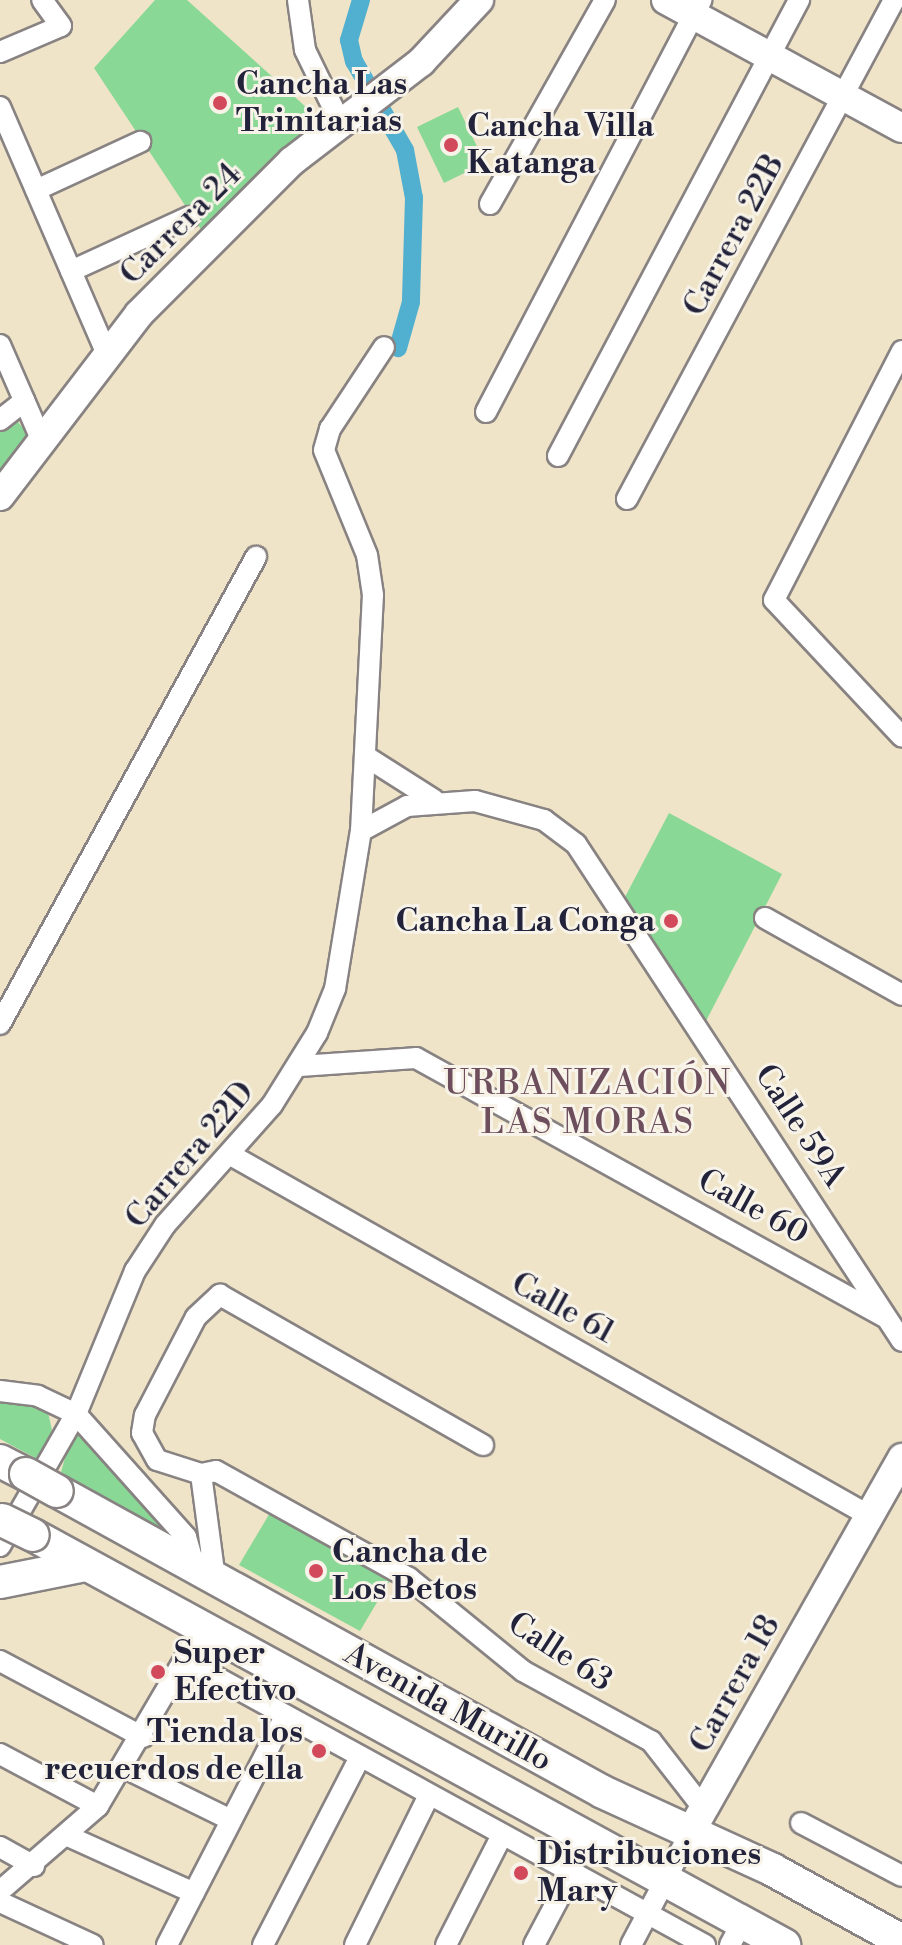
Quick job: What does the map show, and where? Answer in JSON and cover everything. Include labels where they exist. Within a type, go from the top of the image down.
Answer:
[{"type":"main road","name":"Avenida Murillo","points":[[13,1468],[205,1574],[697,1821],[902,1941]]},
{"type":"main road","name":"Avenida Murillo","points":[[1,1528],[33,1535],[665,1881],[736,1934],[784,1945]]},
{"type":"main road","points":[[0,1582],[86,1565]]},
{"type":"street","points":[[0,52],[61,26],[42,0]]},
{"type":"street","points":[[298,0],[301,39],[349,113]]},
{"type":"street","name":"Carrera 24","points":[[0,496],[105,350],[349,113],[390,88],[446,40],[479,0]]},
{"type":"street","points":[[490,204],[605,0]]},
{"type":"street","points":[[666,0],[697,7],[770,55],[902,128]]},
{"type":"street","points":[[558,456],[799,0]]},
{"type":"street","name":"Carrera 22B","points":[[627,499],[894,0]]},
{"type":"street","points":[[486,412],[697,7]]},
{"type":"street","points":[[0,107],[105,350]]},
{"type":"street","points":[[36,190],[140,142]]},
{"type":"street","points":[[71,271],[189,217]]},
{"type":"street","points":[[0,345],[41,439]]},
{"type":"street","name":"Carrera 22D","points":[[1,1528],[76,1414],[135,1271],[165,1225],[229,1154],[299,1066],[335,989],[361,831],[373,595],[367,555],[324,450],[330,429],[384,347]]},
{"type":"street","points":[[897,731],[774,600],[902,351]]},
{"type":"street","points":[[0,420],[24,401]]},
{"type":"street","points":[[0,1024],[256,557]]},
{"type":"street","points":[[897,731],[902,706]]},
{"type":"street","points":[[365,756],[434,800]]},
{"type":"street","name":"Calle 59A","points":[[361,831],[434,800],[511,806],[576,844],[886,1317]]},
{"type":"street","points":[[765,918],[902,995]]},
{"type":"street","name":"Calle 60","points":[[299,1066],[416,1058],[886,1317],[902,1341]]},
{"type":"street","name":"Calle 61","points":[[229,1154],[868,1515]]},
{"type":"street","name":"Calle 63","points":[[483,1445],[220,1295],[196,1317],[145,1415],[148,1453],[201,1474],[216,1471],[409,1578],[523,1671],[651,1741],[697,1821]]},
{"type":"street","points":[[0,1391],[38,1396],[76,1414],[186,1537],[205,1574]]},
{"type":"street","name":"Carrera 18","points":[[631,1945],[697,1821],[902,1458]]},
{"type":"street","points":[[201,1474],[205,1574]]},
{"type":"street","points":[[0,1891],[70,1837],[98,1806],[125,1768],[203,1628]]},
{"type":"street","points":[[185,1660],[705,1945]]},
{"type":"street","points":[[0,1661],[143,1737]]},
{"type":"street","points":[[167,1945],[285,1716]]},
{"type":"street","points":[[0,1754],[98,1806]]},
{"type":"street","points":[[263,1945],[360,1757]]},
{"type":"street","points":[[125,1768],[231,1820]]},
{"type":"street","points":[[355,1945],[429,1795]]},
{"type":"street","points":[[801,1823],[902,1876]]},
{"type":"street","points":[[446,1945],[502,1835]]},
{"type":"street","points":[[70,1837],[194,1893]]},
{"type":"street","points":[[0,1847],[34,1866]]},
{"type":"street","points":[[534,1945],[572,1873]]},
{"type":"street","points":[[0,1902],[93,1945]]},
{"type":"green space","points":[[155,0],[187,0],[317,117],[204,234],[94,68]]},
{"type":"green space","name":"Cancha Villa Katanga","points":[[458,107],[485,163],[444,183],[417,127]]},
{"type":"green space","points":[[15,418],[33,441],[0,488],[0,430]]},
{"type":"green space","points":[[669,813],[782,874],[705,1023],[625,897]]},
{"type":"green space","points":[[0,1397],[47,1408],[52,1430],[41,1461],[0,1439]]},
{"type":"green space","points":[[73,1430],[165,1520],[183,1543],[61,1472]]},
{"type":"green space","name":"Cancha de Los Betos","points":[[274,1506],[392,1577],[360,1631],[239,1565]]},
{"type":"waterway","points":[[361,0],[349,40],[354,61],[405,150],[414,198],[411,302],[398,348]]},
{"type":"place","name":"Cancha Las Trinitarias","points":[[220,103]]},
{"type":"place","name":"Cancha Villa Katanga","points":[[451,145]]},
{"type":"place","name":"Cancha La Conga","points":[[671,921]]},
{"type":"place","name":"Cancha de Los Betos","points":[[316,1571]]},
{"type":"place","name":"Super Efectivo","points":[[158,1672]]},
{"type":"place","name":"Tienda los recuerdos de ella","points":[[319,1751]]},
{"type":"place","name":"Distribuciones Mary","points":[[521,1873]]},
{"type":"district","name":"URBANIZACIÓN LAS MORAS","points":[[588,1104]]}]
